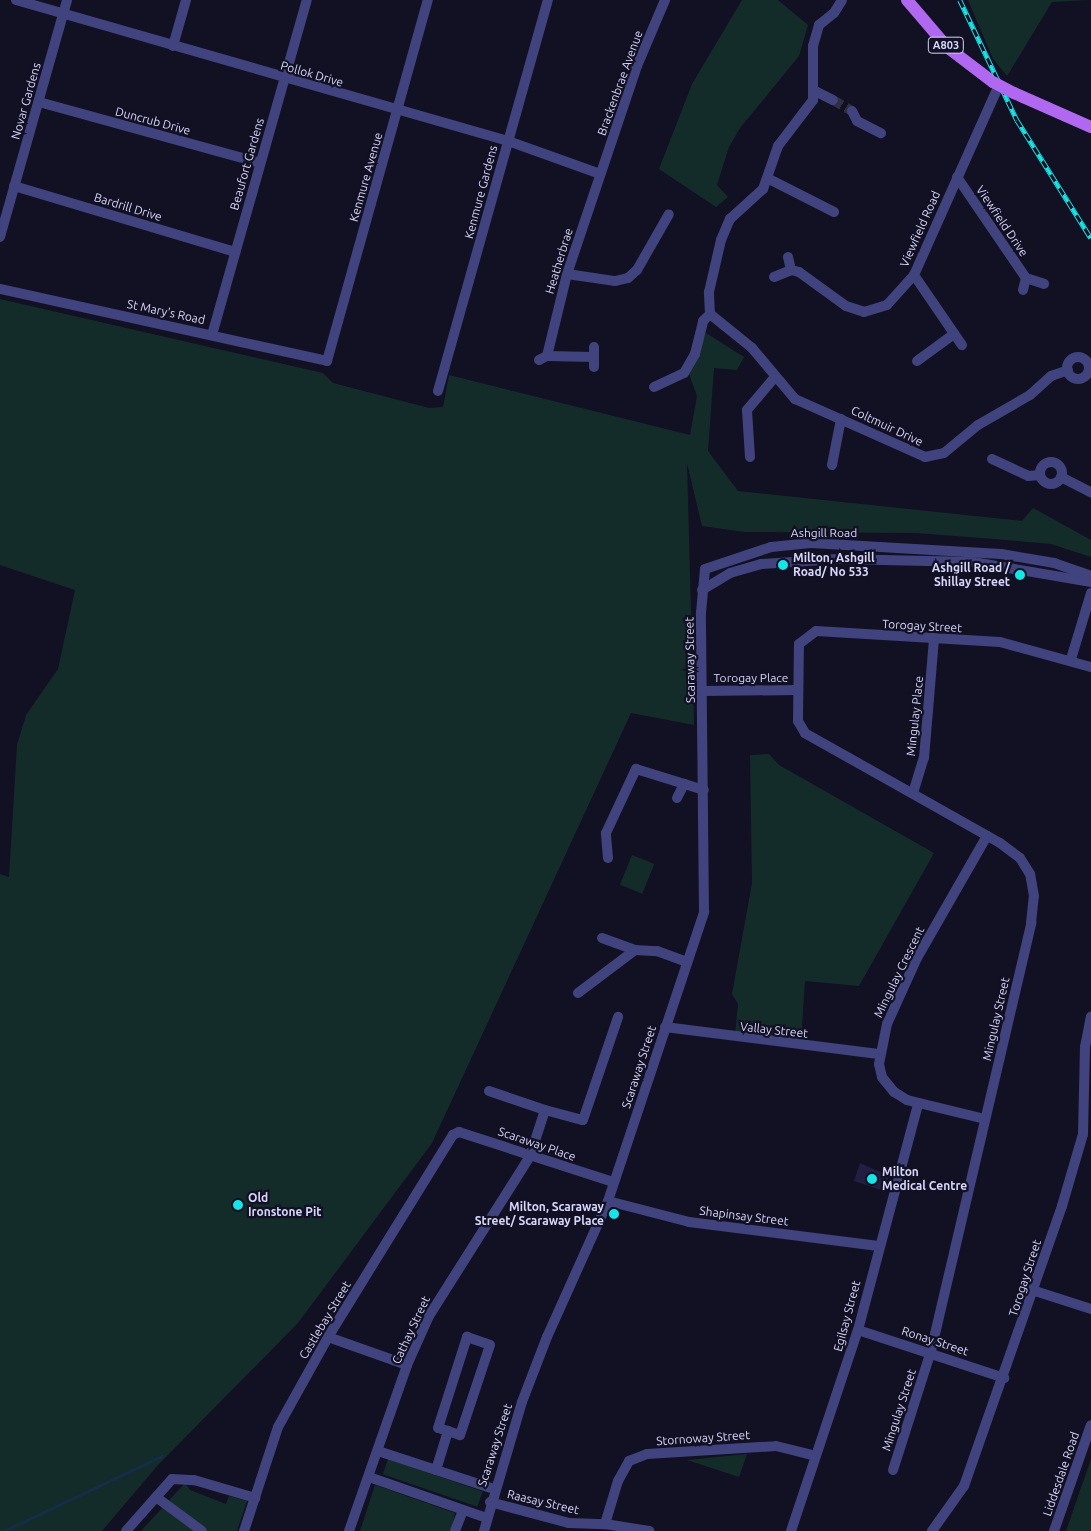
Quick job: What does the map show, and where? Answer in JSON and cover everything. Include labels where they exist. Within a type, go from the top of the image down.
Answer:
[{"type":"main road","name":"A803","points":[[907,0],[947,47],[996,85],[1091,127]]},
{"type":"street","name":"Pollok Drive","points":[[16,0],[284,79],[508,140],[600,174]]},
{"type":"street","name":"Novar Gardens","points":[[0,237],[67,0]]},
{"type":"street","points":[[172,46],[186,0]]},
{"type":"street","name":"Beaufort Gardens","points":[[212,335],[307,0]]},
{"type":"street","name":"Kenmure Avenue","points":[[327,361],[428,0]]},
{"type":"street","name":"Kenmure Gardens","points":[[438,391],[548,0]]},
{"type":"street","name":"Brackenbrae Avenue","points":[[600,174],[665,0]]},
{"type":"street","points":[[654,387],[684,373],[695,354],[703,321],[710,314],[709,292],[721,240],[730,220],[769,179],[778,146],[808,108],[815,91],[813,46],[819,25],[834,13],[842,0]]},
{"type":"street","name":"Viewfield Road","points":[[791,270],[803,275],[846,306],[864,312],[886,305],[914,275],[958,177],[996,85]]},
{"type":"street","points":[[815,91],[832,100]]},
{"type":"street","name":"Duncrub Drive","points":[[38,102],[260,163]]},
{"type":"street","points":[[852,111],[856,121],[880,133]]},
{"type":"street","name":"Heatherbrae","points":[[594,357],[543,358],[567,274],[600,174]]},
{"type":"street","name":"Viewfield Drive","points":[[958,177],[1026,278]]},
{"type":"street","points":[[769,179],[834,212]]},
{"type":"street","name":"Bardrill Drive","points":[[14,186],[235,252]]},
{"type":"street","points":[[567,274],[615,281],[628,278],[665,217]]},
{"type":"street","points":[[774,276],[791,270],[788,257]]},
{"type":"street","points":[[914,275],[962,345]]},
{"type":"street","points":[[1023,290],[1026,278],[1044,284]]},
{"type":"street","name":"St Mary's Road","points":[[0,289],[327,361]]},
{"type":"street","name":"Coltmuir Drive","points":[[710,314],[758,353],[774,378],[795,399],[914,454],[934,456],[944,453],[978,425],[1007,412],[1051,376],[1068,370]]},
{"type":"street","points":[[917,361],[954,334]]},
{"type":"street","points":[[750,458],[747,410],[774,378]]},
{"type":"street","points":[[832,465],[841,419]]},
{"type":"street","points":[[992,459],[1028,476],[1040,475],[1050,484],[1061,477]]},
{"type":"street","points":[[1040,475],[1043,464],[1054,462],[1060,466],[1061,477]]},
{"type":"street","points":[[1061,477],[1091,492]]},
{"type":"street","name":"Ashgill Road","points":[[702,590],[704,569],[771,547],[812,543],[1001,554],[1054,563],[1091,576]]},
{"type":"street","points":[[702,590],[730,573],[761,564],[838,559],[973,562],[1091,582]]},
{"type":"street","name":"Scaraway Street","points":[[484,1531],[494,1489],[546,1337],[608,1201],[706,904],[702,590]]},
{"type":"street","points":[[1071,659],[1091,594]]},
{"type":"street","name":"Torogay Street","points":[[798,690],[799,644],[809,633],[1000,642],[1071,659],[1091,667]]},
{"type":"street","name":"Mingulay Place","points":[[914,793],[924,758],[934,640]]},
{"type":"street","name":"Torogay Place","points":[[703,691],[798,690]]},
{"type":"street","name":"Mingulay Street","points":[[798,690],[798,721],[805,733],[988,836],[1020,858],[1030,874],[1034,896],[1031,922],[931,1351],[893,1470]]},
{"type":"street","points":[[608,858],[606,833],[636,769],[704,790]]},
{"type":"street","points":[[677,798],[684,784]]},
{"type":"street","name":"Mingulay Crescent","points":[[985,1120],[918,1105],[894,1092],[882,1077],[880,1054],[886,1024],[918,958],[988,836]]},
{"type":"street","points":[[602,938],[635,950],[657,951],[686,962]]},
{"type":"street","points":[[578,993],[635,950]]},
{"type":"street","points":[[490,1091],[545,1110],[583,1120],[618,1017]]},
{"type":"street","name":"Torogay Street","points":[[932,1531],[964,1486],[1035,1291],[1082,1134],[1085,1047],[1091,1017]]},
{"type":"street","name":"Vallay Street","points":[[665,1028],[880,1054]]},
{"type":"street","name":"Egilsay Street","points":[[791,1531],[858,1330],[878,1246],[918,1105]]},
{"type":"street","name":"Cathay Street","points":[[349,1531],[408,1365],[458,1266],[530,1156],[545,1110]]},
{"type":"street","name":"Scaraway Place","points":[[453,1135],[459,1132],[614,1182]]},
{"type":"street","name":"Castlebay Street","points":[[244,1531],[278,1428],[328,1337],[453,1135]]},
{"type":"street","name":"Shapinsay Street","points":[[608,1201],[689,1222],[878,1246]]},
{"type":"street","points":[[1035,1291],[1091,1309]]},
{"type":"street","name":"Ronay Street","points":[[858,1330],[931,1351],[1004,1378]]},
{"type":"street","points":[[328,1337],[408,1365]]},
{"type":"street","points":[[467,1337],[490,1345],[460,1435],[448,1431],[438,1428],[467,1337]]},
{"type":"street","name":"Liddesdale Road","points":[[1054,1531],[1091,1425]]},
{"type":"street","points":[[436,1470],[448,1431]]},
{"type":"street","name":"Stornoway Street","points":[[605,1524],[618,1481],[629,1461],[647,1454],[776,1446],[816,1456]]},
{"type":"street","points":[[378,1451],[494,1489]]},
{"type":"street","points":[[369,1477],[487,1518]]},
{"type":"street","points":[[126,1531],[172,1479],[194,1480],[255,1498]]},
{"type":"street","points":[[156,1497],[202,1531]]},
{"type":"street","name":"Raasay Street","points":[[490,1502],[568,1527],[605,1524],[649,1531]]},
{"type":"street","points":[[455,1531],[463,1510]]},
{"type":"green space","points":[[742,0],[778,0],[808,25],[799,56],[740,128],[729,147],[717,185],[728,197],[716,207],[659,169],[692,84]]},
{"type":"green space","points":[[968,0],[1089,0],[1052,2],[1007,76],[993,59]]},
{"type":"green space","points":[[0,299],[323,373],[333,383],[429,408],[443,407],[449,375],[690,435],[697,396],[689,374],[706,333],[744,357],[737,370],[714,368],[708,451],[738,491],[1022,521],[1033,508],[1091,540],[1091,557],[1051,544],[995,539],[916,533],[745,532],[702,526],[687,463],[694,725],[631,713],[432,1143],[298,1323],[158,1465],[102,1531],[0,1531],[0,874],[9,877],[17,745],[26,715],[58,669],[75,590],[0,565]]},
{"type":"green space","points":[[769,754],[779,765],[934,853],[859,986],[805,981],[801,1042],[735,1036],[738,1004],[732,994],[752,883],[750,755]]},
{"type":"green space","points":[[632,855],[654,864],[642,894],[620,885]]},
{"type":"green space","points":[[747,1454],[739,1477],[687,1460]]},
{"type":"green space","points":[[388,1459],[483,1492],[477,1507],[383,1474]]},
{"type":"green space","points":[[1091,1459],[1091,1531],[1066,1531]]},
{"type":"green space","points":[[185,1483],[190,1490],[226,1504],[229,1496],[247,1501],[237,1531],[141,1531]]},
{"type":"green space","points":[[375,1485],[455,1513],[451,1531],[360,1531]]},
{"type":"building","name":"Milton Medical Centre","points":[[860,1163],[889,1176],[884,1191],[854,1181]]},
{"type":"waterway","points":[[4,1531],[162,1456]]},
{"type":"tunnel","points":[[833,100],[852,111]]},
{"type":"railway","points":[[960,0],[1017,120],[1091,238]]},
{"type":"place","name":"Milton, Ashgill Road/ No 533","points":[[783,565]]},
{"type":"place","name":"Ashgill Road / Shillay Street","points":[[1020,575]]},
{"type":"place","name":"Milton Medical Centre","points":[[872,1179]]},
{"type":"place","name":"Old Ironstone Pit","points":[[238,1205]]},
{"type":"place","name":"Milton, Scaraway Street/ Scaraway Place","points":[[614,1214]]}]
